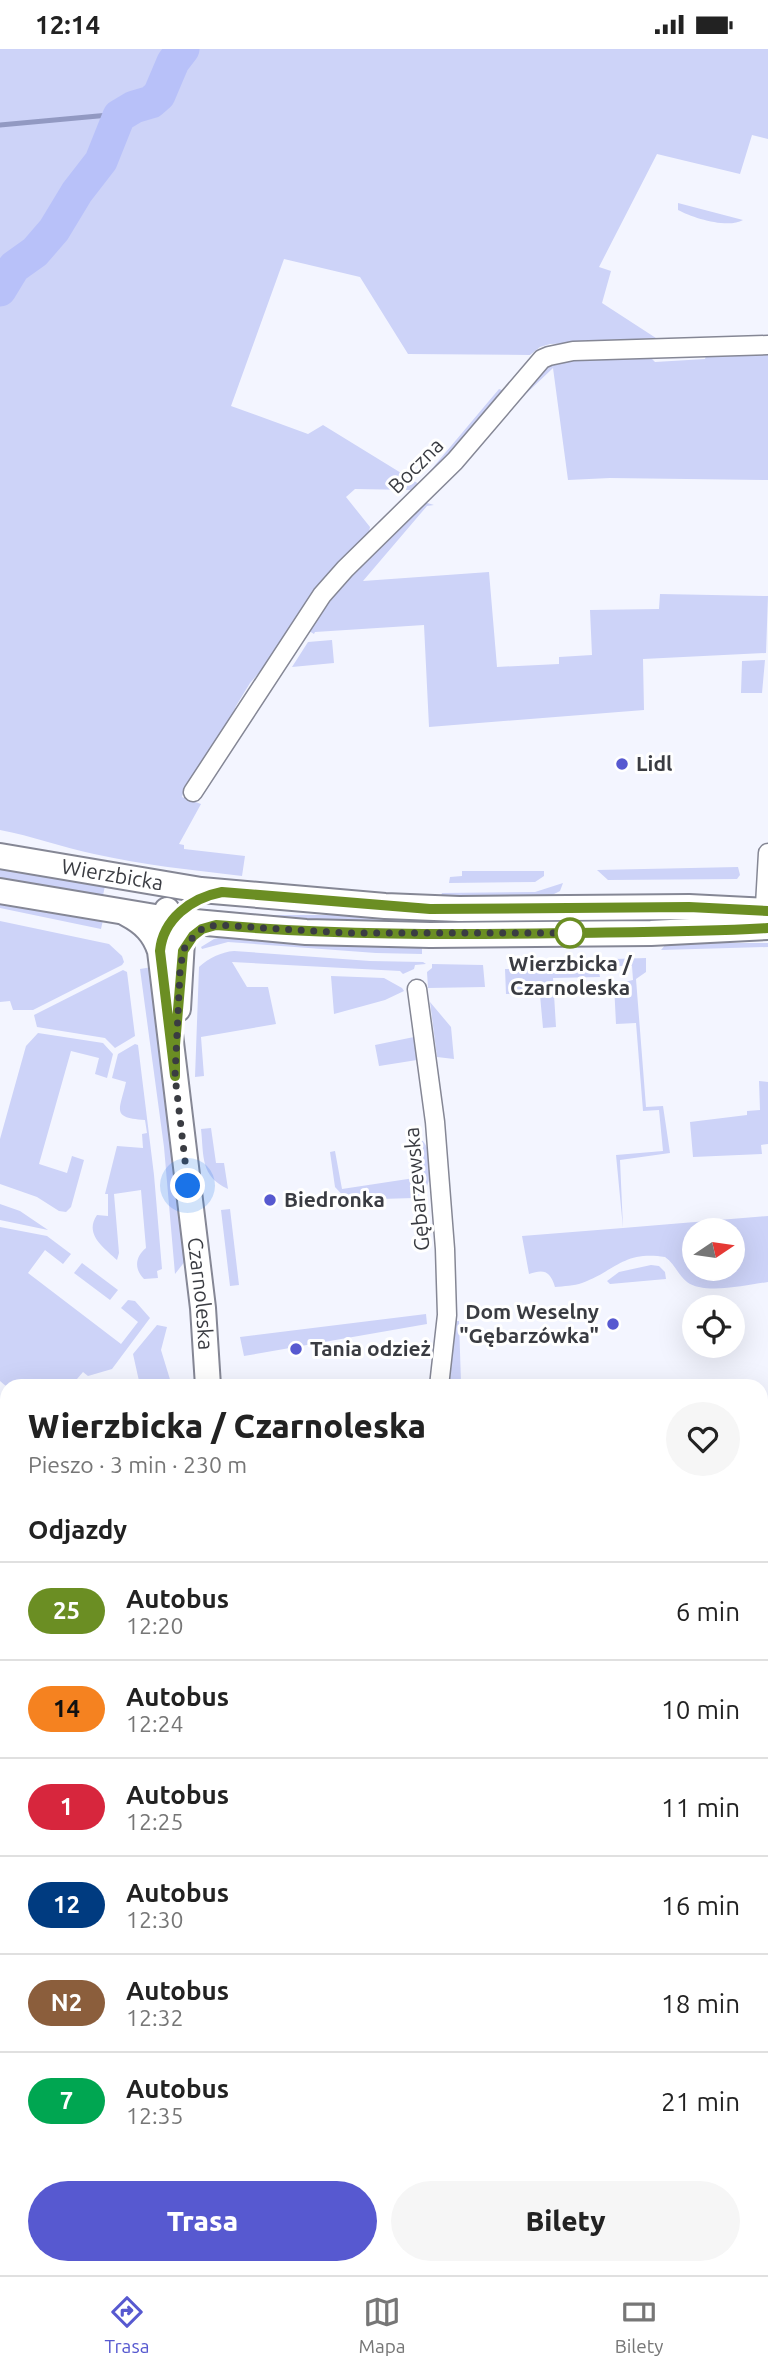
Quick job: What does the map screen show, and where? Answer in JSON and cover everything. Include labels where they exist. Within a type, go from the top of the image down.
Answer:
[{"type":"street","name":"Boczna","points":[[193,792],[322,595],[455,461],[542,359],[573,351],[768,345]]},
{"type":"street","points":[[766,919],[768,853]]},
{"type":"street","name":"Wierzbicka","points":[[0,856],[127,879],[222,892],[430,909],[689,907],[766,919]]},
{"type":"street","points":[[127,879],[152,893],[173,919],[196,901],[222,892]]},
{"type":"street","name":"Wierzbicka","points":[[0,891],[216,925],[306,932],[430,935],[651,933],[766,919]]},
{"type":"street","points":[[121,911],[148,928],[171,951],[202,929],[216,925]]},
{"type":"street","name":"Czarnoleska","points":[[173,919],[163,931],[171,951],[175,1076],[203,1308],[208,1379]]},
{"type":"street","name":"Gębarzewska","points":[[417,989],[435,1122],[445,1249],[447,1315],[440,1379]]},
{"type":"shaded area","points":[[0,49],[768,49],[768,139],[752,135],[740,174],[657,154],[599,267],[611,271],[602,303],[659,340],[550,344],[540,347],[530,355],[408,354],[360,277],[284,259],[231,406],[308,434],[323,425],[419,484],[499,389],[505,391],[424,486],[412,490],[355,489],[346,497],[370,527],[369,532],[345,557],[280,649],[250,683],[229,722],[185,787],[182,797],[201,804],[179,844],[184,845],[184,849],[245,856],[242,876],[112,858],[0,830]]},
{"type":"shaded area","points":[[678,203],[743,220],[720,223],[701,219],[678,210]]},
{"type":"shaded area","points":[[768,351],[768,480],[568,480],[553,368],[510,409],[548,365],[581,357],[651,358],[655,362],[705,359],[707,353]]},
{"type":"shaded area","points":[[424,502],[434,505],[427,506],[363,581],[489,572],[497,667],[559,664],[559,657],[592,655],[590,610],[659,609],[660,594],[768,596],[766,653],[643,659],[644,710],[429,727],[424,625],[314,634],[306,629],[319,608]]},
{"type":"shaded area","points":[[332,640],[334,663],[292,667],[308,642]]},
{"type":"shaded area","points":[[765,660],[762,693],[741,693],[742,661]]},
{"type":"shaded area","points":[[0,867],[105,886],[102,900],[0,882]]},
{"type":"shaded area","points":[[738,867],[740,875],[737,879],[608,880],[597,870]]},
{"type":"shaded area","points":[[462,871],[544,871],[544,876],[535,882],[449,883],[450,877],[462,876]]},
{"type":"shaded area","points":[[563,883],[560,891],[546,898],[440,898],[442,893],[535,892]]},
{"type":"shaded area","points":[[0,902],[103,920],[101,929],[0,908]]},
{"type":"shaded area","points":[[200,909],[269,915],[372,915],[425,919],[425,925],[342,924],[196,911]]},
{"type":"shaded area","points":[[0,921],[109,944],[122,956],[124,962],[33,1010],[13,1010],[10,1001],[0,1002]]},
{"type":"shaded area","points":[[226,936],[422,943],[422,954],[228,942],[202,949],[201,947]]},
{"type":"shaded area","points":[[768,943],[768,947],[661,950],[666,944]]},
{"type":"shaded area","points":[[234,951],[426,964],[415,965],[414,969],[403,974],[400,971],[232,962],[247,987],[268,987],[276,1024],[201,1037],[204,1076],[195,1077],[199,967],[215,956]]},
{"type":"shaded area","points":[[646,958],[646,972],[636,979],[646,1107],[663,1106],[670,1153],[620,1160],[623,1228],[616,1155],[663,1151],[659,1110],[643,1111],[636,1023],[616,1024],[614,984],[633,980],[632,966],[614,966],[614,959]]},
{"type":"shaded area","points":[[597,962],[600,977],[553,978],[556,1027],[543,1028],[540,995],[506,994],[505,969],[552,968],[553,964]]},
{"type":"shaded area","points":[[432,964],[483,965],[485,987],[428,988],[427,972],[432,968]]},
{"type":"shaded area","points":[[152,967],[186,1260],[175,1274],[164,1147],[140,969]]},
{"type":"shaded area","points":[[123,970],[127,972],[135,1036],[115,1048],[105,1038],[37,1027],[34,1015]]},
{"type":"shaded area","points":[[331,976],[384,978],[404,991],[385,1000],[334,1014]]},
{"type":"shaded area","points":[[430,1002],[451,1027],[454,1059],[437,1057]]},
{"type":"shaded area","points":[[38,1033],[103,1043],[113,1054],[107,1078],[95,1074],[99,1058],[71,1051],[39,1164],[67,1173],[72,1156],[84,1160],[71,1207],[66,1212],[59,1211],[37,1197],[0,1184],[0,1139],[26,1046]]},
{"type":"shaded area","points":[[414,1037],[417,1060],[379,1066],[375,1045]]},
{"type":"shaded area","points":[[135,1044],[138,1045],[154,1175],[162,1269],[157,1271],[158,1278],[144,1279],[137,1263],[146,1248],[141,1190],[114,1194],[119,1253],[117,1260],[97,1240],[93,1228],[97,1215],[108,1216],[108,1194],[105,1194],[117,1146],[143,1148],[142,1134],[147,1133],[145,1120],[126,1117],[120,1111],[126,1082],[112,1078],[118,1054]]},
{"type":"shaded area","points":[[759,1081],[768,1082],[768,1144],[761,1145],[762,1154],[693,1157],[690,1122],[747,1115],[747,1111],[760,1110]]},
{"type":"shaded area","points":[[211,1128],[216,1163],[224,1163],[228,1189],[212,1178],[205,1164],[201,1129]]},
{"type":"shaded area","points":[[421,1139],[429,1153],[431,1171],[426,1188],[414,1198],[347,1200],[335,1187],[330,1152],[335,1151],[342,1189],[421,1177]]},
{"type":"shaded area","points":[[0,1204],[20,1211],[48,1230],[0,1220]]},
{"type":"shaded area","points":[[230,1209],[239,1285],[230,1286],[221,1210]]},
{"type":"shaded area","points":[[768,1216],[768,1282],[715,1289],[694,1286],[687,1282],[746,1281],[746,1218],[743,1218]]},
{"type":"shaded area","points":[[682,1223],[682,1277],[665,1257],[651,1256],[630,1259],[594,1278],[572,1285],[555,1287],[546,1273],[529,1274],[522,1236]]},
{"type":"shaded area","points":[[0,1227],[47,1236],[71,1254],[63,1264],[45,1250],[28,1273],[121,1344],[138,1322],[121,1308],[128,1300],[135,1301],[150,1318],[112,1369],[88,1376],[83,1372],[77,1379],[0,1379]]},
{"type":"shaded area","points":[[82,1263],[118,1290],[110,1300],[74,1273]]},
{"type":"shaded area","points":[[651,1265],[659,1266],[665,1272],[666,1279],[610,1284],[607,1281],[619,1272]]},
{"type":"shaded area","points":[[426,1314],[427,1324],[244,1356],[240,1337]]},
{"type":"shaded area","points":[[456,1321],[459,1321],[461,1379],[450,1379]]},
{"type":"shaded area","points":[[157,1325],[167,1327],[161,1350],[170,1379],[139,1379],[133,1354]]},
{"type":"waterway","points":[[0,290],[14,267],[35,252],[54,230],[77,192],[101,161],[119,116],[134,107],[151,102],[159,95],[173,62],[183,49]]},
{"type":"waterway","points":[[0,125],[119,116]]},
{"type":"bus line","name":"25","points":[[768,911],[689,907],[430,909],[222,892],[209,895],[180,912],[163,931],[161,940],[165,1000],[175,1076],[183,951],[193,936],[208,926],[430,935],[651,933],[768,928]]},
{"type":"place","name":"Lidl","points":[[622,764]]},
{"type":"place","name":"Wierzbicka / Czarnoleska","points":[[570,933]]},
{"type":"place","name":"Biedronka","points":[[270,1200]]},
{"type":"place","name":"Dom Weselny \"Gębarzówka\"","points":[[613,1324]]},
{"type":"place","name":"Tania odzież","points":[[296,1349]]},
{"type":"route","points":[[188,1186],[175,1076],[175,1045],[183,951],[193,936],[202,929],[216,925],[306,932],[430,935],[570,933]]}]
